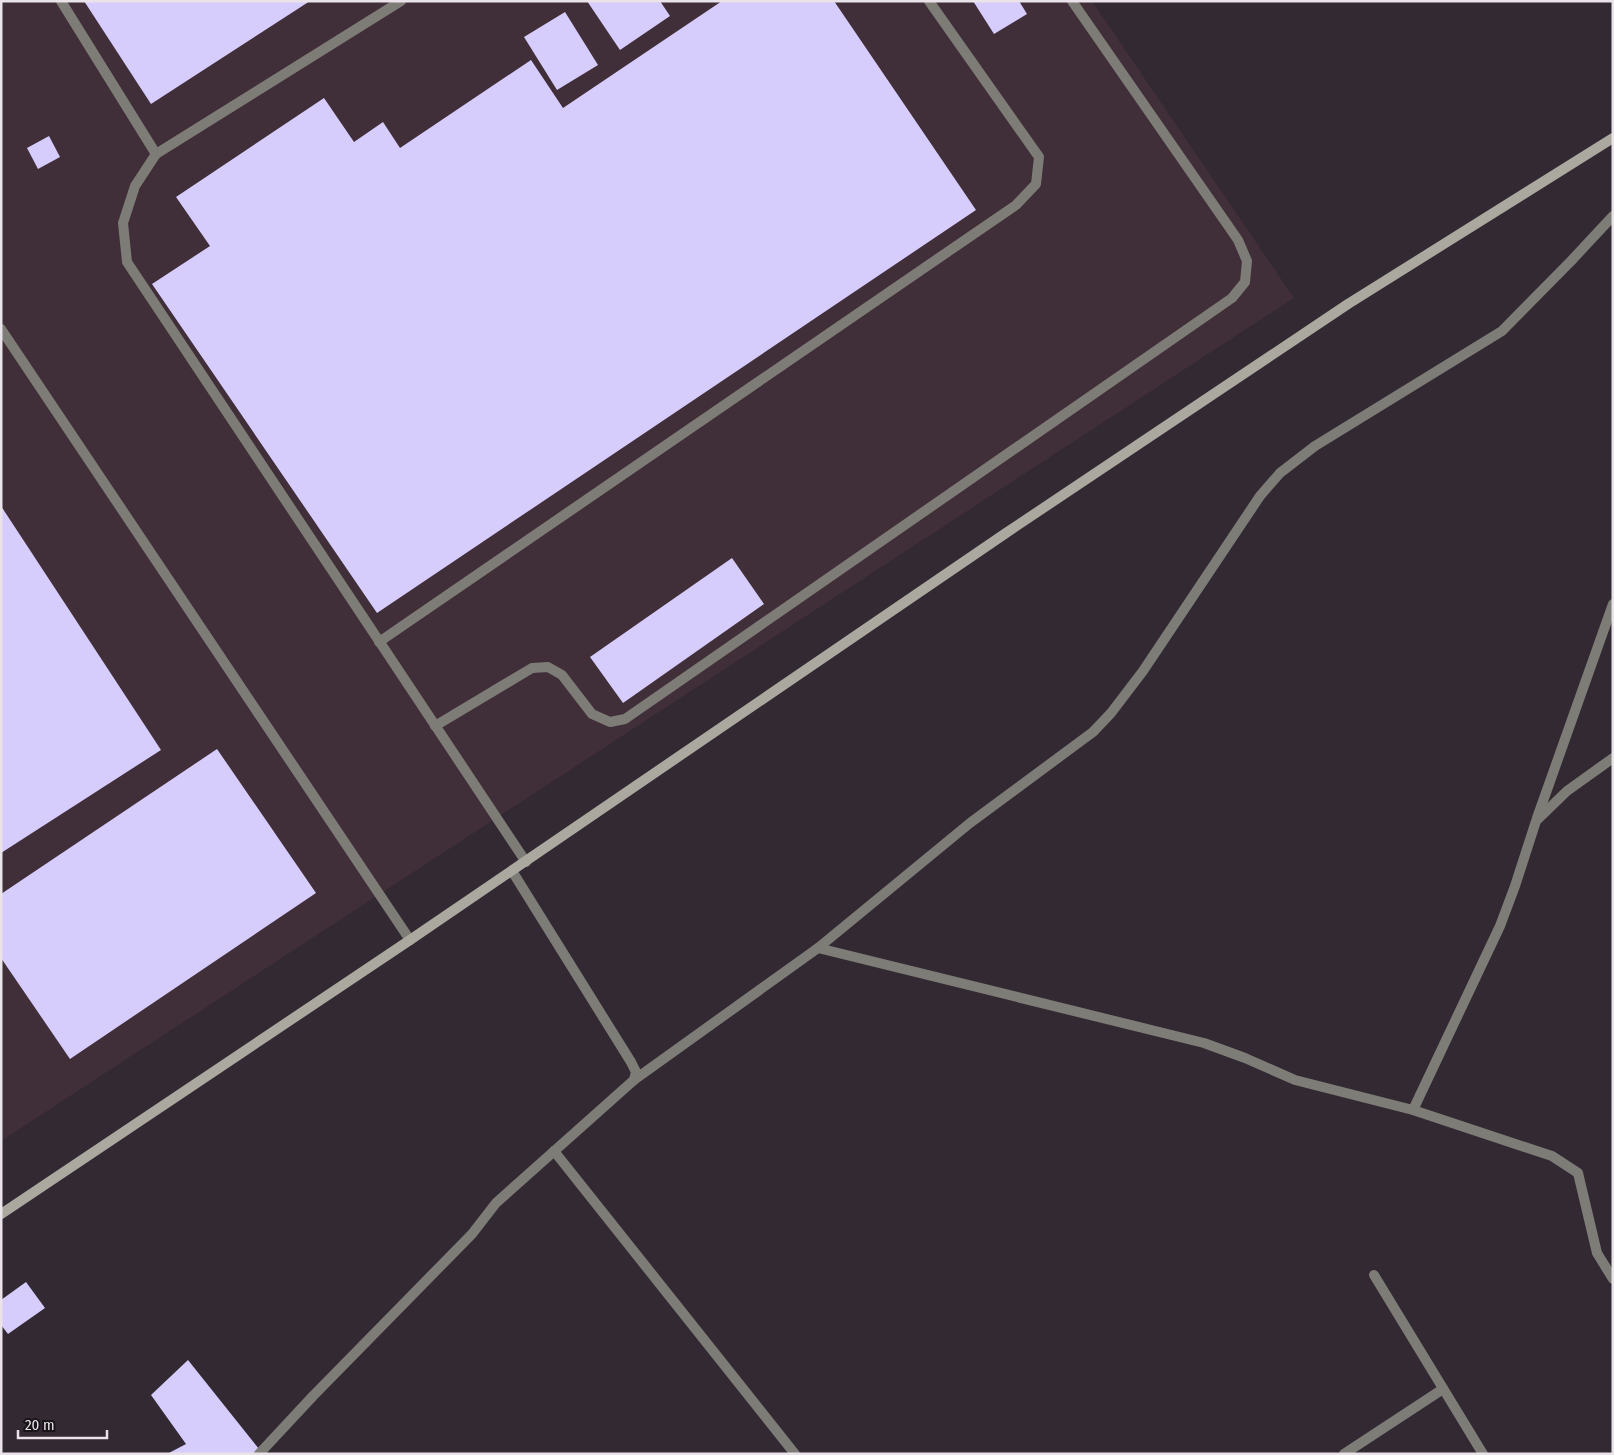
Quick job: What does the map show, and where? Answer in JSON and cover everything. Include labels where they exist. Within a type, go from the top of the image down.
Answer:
[{"type":"street","points":[[61,1],[156,154]]},
{"type":"street","points":[[401,1],[156,154],[135,186],[123,223],[127,262],[526,862]]},
{"type":"street","points":[[378,642],[1016,205],[1036,184],[1039,157],[929,1]]},
{"type":"street","points":[[435,726],[532,668],[548,667],[562,675],[592,714],[610,722],[625,719],[1232,298],[1245,282],[1247,261],[1238,240],[1072,1]]},
{"type":"street","points":[[1,1214],[526,862],[1006,533],[1340,309],[1613,138]]},
{"type":"street","points":[[259,1454],[313,1396],[472,1234],[496,1204],[634,1080],[818,948],[970,823],[1093,732],[1111,713],[1144,671],[1260,496],[1280,473],[1315,446],[1502,331],[1572,261],[1613,216]]},
{"type":"street","points":[[1,329],[410,940]]},
{"type":"street","points":[[1413,1110],[1500,926],[1613,604]]},
{"type":"street","points":[[1536,821],[1567,791],[1613,758]]},
{"type":"street","points":[[512,871],[631,1062],[636,1072],[634,1080]]},
{"type":"street","points":[[818,948],[1204,1043],[1296,1080],[1413,1110],[1552,1156],[1578,1173],[1597,1253],[1613,1279]]},
{"type":"street","points":[[554,1151],[795,1454]]},
{"type":"street","points":[[1374,1275],[1483,1454]]},
{"type":"street","points":[[1344,1454],[1443,1389]]},
{"type":"shaded area","points":[[1,1],[1092,1],[1294,298],[1,1141]]},
{"type":"building","points":[[84,1],[310,1],[151,104]]},
{"type":"building","points":[[587,1],[660,1],[670,16],[620,50]]},
{"type":"building","points":[[722,1],[834,1],[976,210],[377,613],[152,284],[210,246],[176,197],[324,98],[354,142],[383,122],[400,148],[531,60],[563,108]]},
{"type":"building","points":[[973,1],[1019,1],[1027,14],[994,34]]},
{"type":"building","points":[[565,12],[598,65],[557,90],[524,37]]},
{"type":"building","points":[[49,136],[60,157],[38,169],[27,148]]},
{"type":"building","points":[[1,506],[161,750],[1,853]]},
{"type":"building","points":[[732,558],[764,604],[623,703],[590,657]]},
{"type":"building","points":[[217,749],[316,893],[70,1059],[1,958],[1,894]]},
{"type":"building","points":[[26,1282],[45,1308],[8,1334],[1,1325],[1,1300]]},
{"type":"building","points":[[188,1360],[259,1449],[253,1454],[167,1454],[186,1444],[151,1395]]}]
